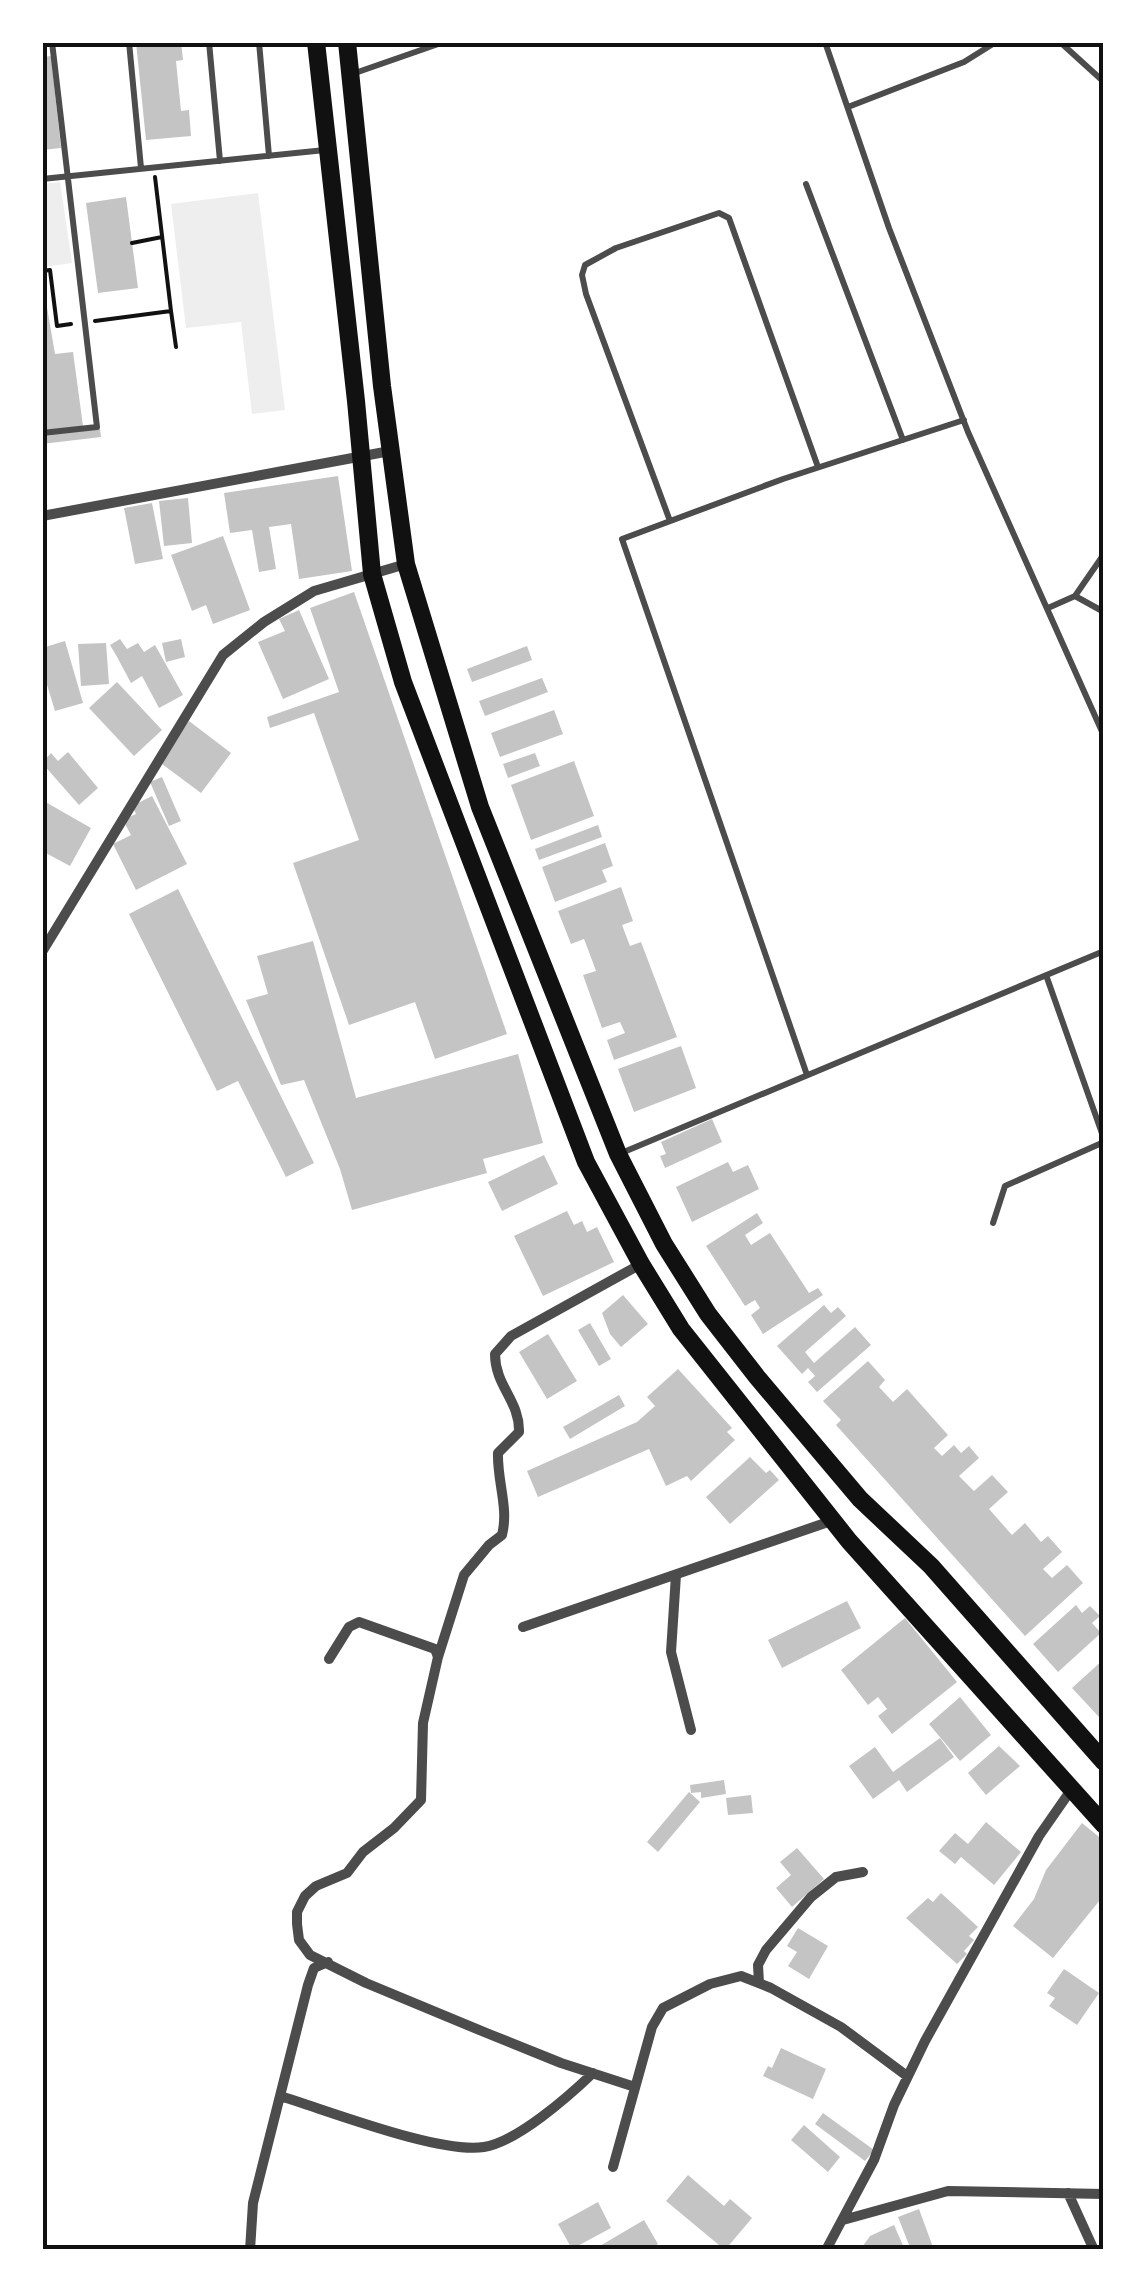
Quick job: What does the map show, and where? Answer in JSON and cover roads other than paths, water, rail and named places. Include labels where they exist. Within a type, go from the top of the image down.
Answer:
[{"type":"main road","points":[[316,42],[372,574],[402,682],[586,1162],[681,1329],[849,1542],[1104,1825]]},
{"type":"main road","points":[[347,42],[390,452],[406,564],[480,807],[618,1154],[664,1244],[708,1314],[757,1376],[860,1499],[930,1566],[1104,1762]]},
{"type":"main road","points":[[326,150],[358,147]]},
{"type":"street","points":[[42,516],[390,452]]},
{"type":"street","points":[[42,952],[224,655],[264,622],[314,591],[406,564]]},
{"type":"street","points":[[635,2087],[383,1990],[310,1955],[300,1940],[297,1912],[305,1896],[316,1886],[347,1873],[420,1800],[423,1723],[438,1656],[464,1575],[502,1535],[506,1518],[498,1453],[519,1432],[520,1416],[495,1374],[495,1354],[511,1336],[641,1264]]},
{"type":"street","points":[[523,1627],[834,1520]]},
{"type":"street","points":[[676,1575],[671,1652],[691,1730]]},
{"type":"street","points":[[329,1660],[349,1627],[359,1622],[434,1649],[438,1656]]},
{"type":"street","points":[[826,2250],[874,2160],[907,2076],[1003,1900],[1070,1790]]},
{"type":"street","points":[[759,1983],[758,1965],[811,1897],[836,1877],[863,1872]]},
{"type":"street","points":[[250,2250],[253,2203],[308,1985],[314,1968],[328,1962]]},
{"type":"street","points":[[613,2168],[652,2027],[663,2008],[710,1984],[741,1976],[759,1983],[841,2028],[907,2076]]},
{"type":"street","points":[[280,2096],[438,2144],[485,2148],[537,2120],[593,2074]]},
{"type":"street","points":[[843,2220],[948,2191],[1104,2194]]},
{"type":"street","points":[[1068,2193],[1094,2250]]},
{"type":"lane","points":[[42,433],[97,426],[52,42]]},
{"type":"lane","points":[[129,42],[142,168]]},
{"type":"lane","points":[[209,42],[220,160]]},
{"type":"lane","points":[[258,42],[269,156]]},
{"type":"lane","points":[[350,75],[444,42]]},
{"type":"lane","points":[[825,42],[890,228],[964,420],[1104,736]]},
{"type":"lane","points":[[848,107],[964,62],[996,42]]},
{"type":"lane","points":[[1060,42],[1104,82]]},
{"type":"lane","points":[[42,179],[326,150]]},
{"type":"lane","points":[[806,184],[903,440]]},
{"type":"lane","points":[[670,521],[582,276],[585,264],[616,248],[719,213],[728,218],[818,468]]},
{"type":"lane","points":[[807,1074],[622,539],[964,420]]},
{"type":"lane","points":[[1048,608],[1075,596],[1104,554]]},
{"type":"lane","points":[[1075,596],[1104,612]]},
{"type":"lane","points":[[618,1154],[1104,951]]},
{"type":"lane","points":[[993,1223],[1005,1186],[1104,1140],[1046,975]]}]
